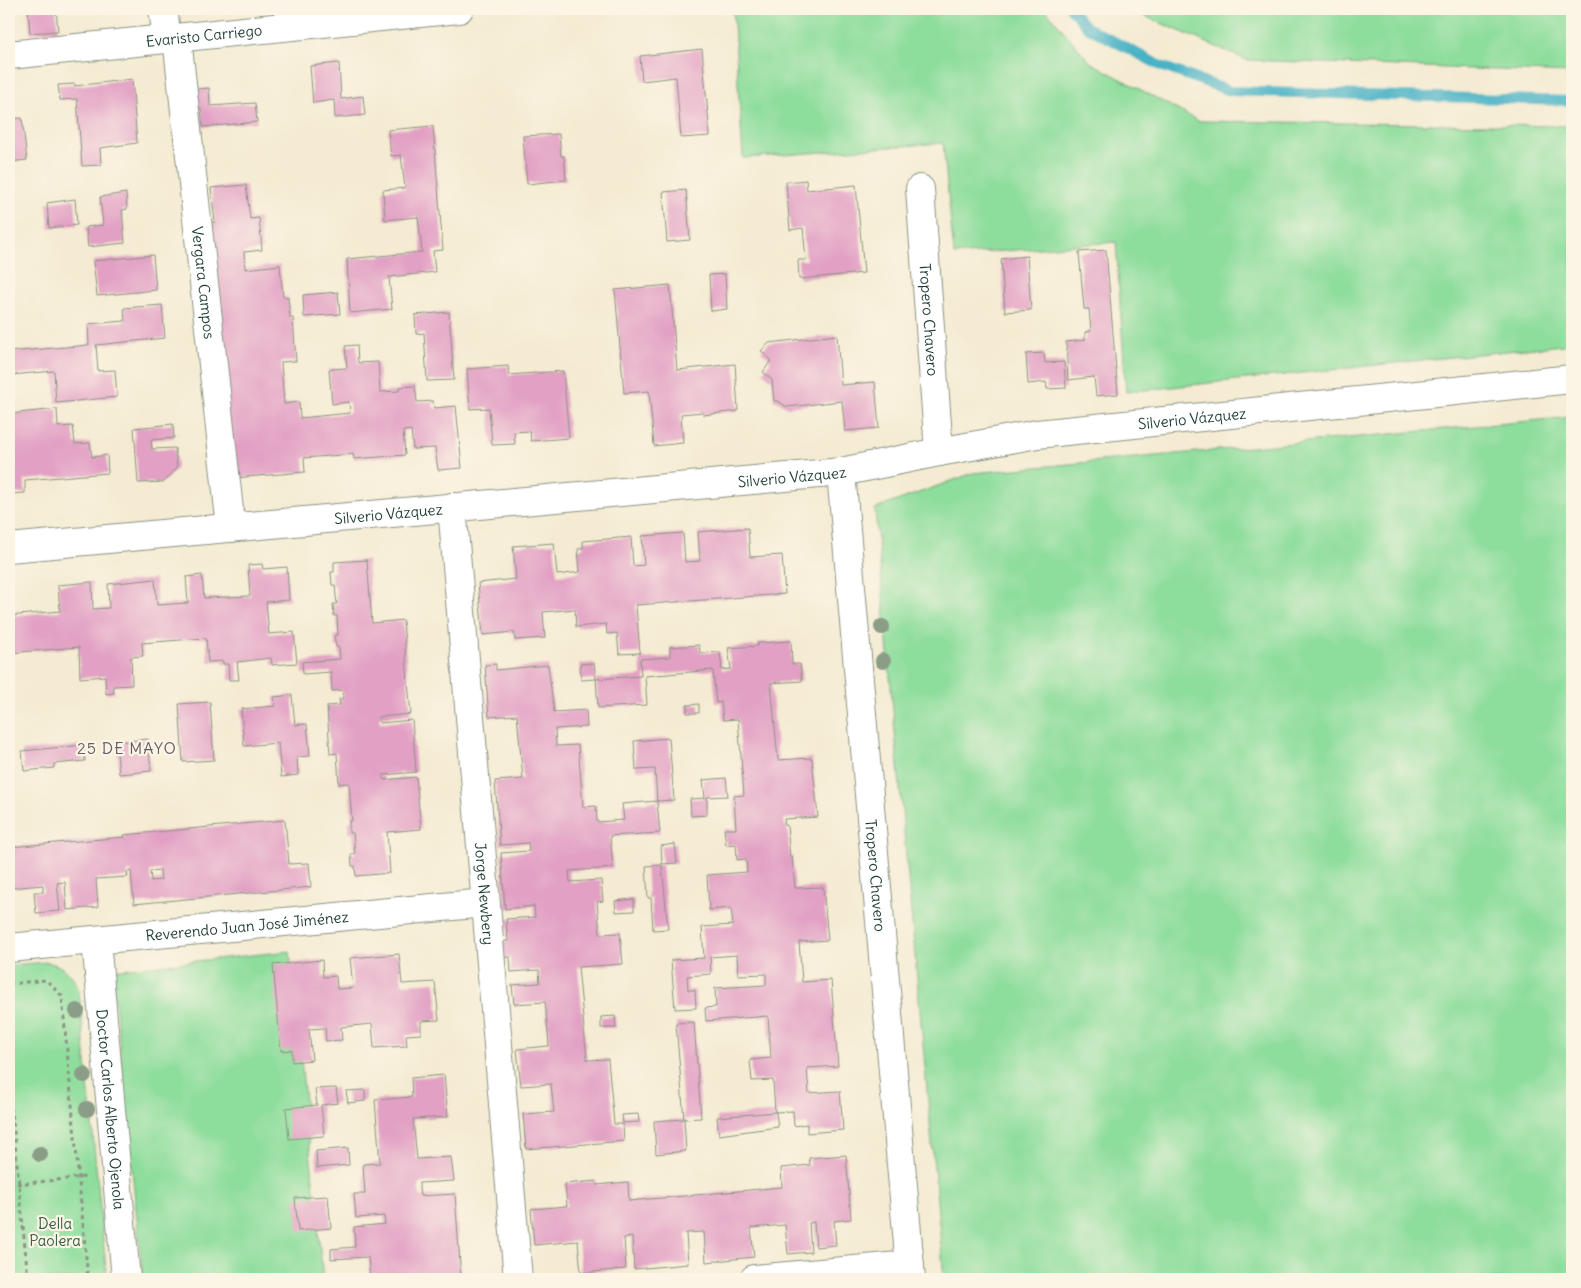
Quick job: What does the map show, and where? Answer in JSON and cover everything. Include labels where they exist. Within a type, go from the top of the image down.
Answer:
[{"type":"street","name":"Vergara Campos","points":[[163,9],[172,39],[231,528]]},
{"type":"street","name":"Evaristo Carriego","points":[[9,55],[458,9]]},
{"type":"street","name":"Tropero Chavero","points":[[920,189],[939,452]]},
{"type":"street","name":"Silverio Vázquez","points":[[9,548],[840,472],[1037,434],[1572,379]]},
{"type":"street","name":"Tropero Chavero","points":[[840,472],[911,1272]]},
{"type":"street","name":"Jorge Newbery","points":[[452,507],[518,1279]]},
{"type":"street","name":"Reverendo Juan José Jiménez","points":[[9,948],[486,903]]},
{"type":"street","name":"Doctor Carlos Alberto Ojenola","points":[[96,940],[126,1279]]},
{"type":"street","points":[[754,1279],[911,1272]]},
{"type":"path","points":[[9,984],[46,980],[62,996],[88,1279]]},
{"type":"path","points":[[9,1108],[12,1110],[28,1279]]},
{"type":"path","points":[[9,1185],[116,1174]]},
{"type":"green space","points":[[733,9],[1045,9],[1090,62],[1198,121],[1572,126],[1572,344],[1126,392],[1116,242],[954,255],[943,143],[743,158]]},
{"type":"green space","points":[[1128,9],[1572,9],[1572,73],[1247,60]]},
{"type":"green space","points":[[1572,417],[1572,1279],[944,1279],[875,509],[973,473]]},
{"type":"green space","points":[[290,951],[323,1279],[143,1279],[112,970]]},
{"type":"green space","name":"Della Paolera","points":[[48,962],[68,972],[79,991],[107,1279],[9,1279],[9,965]]},
{"type":"building","points":[[28,9],[56,9],[58,31],[30,33]]},
{"type":"building","points":[[9,21],[11,34],[9,35]]},
{"type":"building","points":[[702,49],[710,136],[681,138],[676,77],[642,81],[640,56]]},
{"type":"building","points":[[339,63],[341,99],[363,96],[365,115],[335,118],[334,100],[313,103],[310,66]]},
{"type":"building","points":[[132,79],[137,143],[100,148],[101,165],[82,166],[77,99],[60,100],[58,85],[75,84],[75,86]]},
{"type":"building","points":[[209,88],[210,106],[255,103],[257,122],[203,127],[201,108],[188,109],[187,90]]},
{"type":"building","points":[[22,118],[27,160],[9,162],[9,119]]},
{"type":"building","points":[[433,126],[443,250],[433,251],[435,272],[389,277],[392,309],[350,313],[347,259],[422,252],[418,217],[385,220],[383,190],[405,188],[401,155],[391,156],[388,130]]},
{"type":"building","points":[[559,134],[561,156],[564,156],[566,180],[527,184],[523,136]]},
{"type":"building","points":[[806,180],[807,190],[856,185],[864,273],[799,279],[798,260],[806,260],[803,228],[790,230],[786,182]]},
{"type":"building","points":[[246,185],[250,219],[259,218],[262,250],[244,252],[245,269],[280,265],[283,297],[288,297],[290,318],[293,318],[296,361],[281,362],[284,404],[299,402],[300,418],[350,413],[349,402],[332,404],[329,369],[347,368],[345,346],[357,345],[358,363],[378,362],[380,392],[399,391],[399,387],[415,386],[417,402],[433,401],[434,408],[456,406],[462,468],[438,470],[435,448],[413,449],[411,430],[403,431],[405,455],[354,459],[353,454],[304,458],[305,472],[222,479],[199,224],[215,222],[211,188]]},
{"type":"building","points":[[686,190],[690,240],[667,242],[663,192]]},
{"type":"building","points":[[126,193],[127,209],[122,210],[125,243],[88,247],[86,227],[103,225],[100,197]]},
{"type":"building","points":[[75,199],[77,225],[49,228],[47,203]]},
{"type":"building","points":[[1106,250],[1118,394],[1096,396],[1094,377],[1068,380],[1066,342],[1085,340],[1085,332],[1091,331],[1089,309],[1084,309],[1079,252]]},
{"type":"building","points":[[153,255],[156,290],[97,296],[93,261]]},
{"type":"building","points":[[1027,256],[1031,310],[1005,312],[1001,259]]},
{"type":"building","points":[[725,274],[727,309],[711,311],[709,275]]},
{"type":"building","points":[[670,285],[677,370],[735,364],[738,411],[703,415],[703,412],[681,414],[683,443],[654,446],[649,391],[624,393],[615,290]]},
{"type":"building","points":[[338,292],[340,314],[304,317],[303,295]]},
{"type":"building","points":[[162,305],[165,338],[96,345],[98,371],[115,370],[117,397],[56,403],[54,371],[11,375],[9,352],[89,345],[88,324],[125,321],[124,308]]},
{"type":"building","points":[[449,312],[454,380],[427,381],[424,333],[416,334],[415,315]]},
{"type":"building","points":[[837,335],[841,385],[875,382],[879,428],[845,431],[842,401],[787,407],[778,401],[774,401],[772,380],[763,372],[770,359],[761,351],[769,343]]},
{"type":"building","points":[[1044,353],[1045,363],[1064,362],[1066,388],[1047,389],[1046,382],[1028,384],[1026,354]]},
{"type":"building","points":[[508,366],[509,375],[563,371],[569,438],[531,441],[530,431],[514,432],[515,444],[492,445],[489,408],[470,409],[467,369]]},
{"type":"building","points":[[57,409],[58,427],[73,426],[75,444],[90,443],[92,457],[107,455],[108,473],[25,480],[25,493],[10,494],[9,414]]},
{"type":"building","points":[[173,424],[174,438],[151,440],[152,449],[175,448],[177,468],[164,482],[138,483],[134,428]]},
{"type":"building","points":[[748,528],[750,557],[782,555],[785,594],[636,605],[640,653],[619,654],[617,633],[607,634],[606,624],[576,627],[575,609],[543,612],[545,638],[515,640],[514,632],[483,635],[478,583],[516,579],[513,546],[554,543],[557,575],[580,572],[578,549],[583,548],[583,541],[631,537],[633,566],[644,565],[642,536],[683,533],[685,562],[700,561],[698,532]]},
{"type":"building","points":[[367,560],[372,623],[403,620],[411,714],[379,717],[380,723],[412,720],[416,772],[383,775],[384,780],[416,777],[421,829],[387,832],[390,873],[356,876],[355,866],[352,866],[351,854],[355,854],[353,833],[349,833],[349,821],[352,821],[349,783],[339,784],[337,753],[330,754],[327,706],[340,705],[339,699],[343,699],[342,690],[332,691],[331,672],[303,674],[302,662],[340,659],[339,647],[336,647],[334,636],[338,635],[337,616],[334,616],[333,604],[337,604],[335,585],[332,585],[331,572],[334,572],[334,562]]},
{"type":"building","points":[[262,564],[263,569],[287,567],[289,600],[266,602],[269,634],[294,632],[297,663],[272,665],[271,658],[237,662],[239,680],[229,680],[228,664],[223,664],[223,661],[208,662],[206,638],[142,643],[143,656],[131,657],[132,685],[113,686],[114,693],[106,694],[105,676],[80,678],[79,647],[9,653],[9,616],[60,611],[58,585],[92,582],[93,609],[109,608],[108,584],[155,579],[157,605],[188,603],[186,577],[202,575],[204,598],[250,596],[248,565]]},
{"type":"building","points":[[791,641],[792,664],[800,664],[802,681],[771,683],[778,760],[812,758],[818,817],[784,819],[785,826],[787,825],[790,857],[792,856],[795,888],[823,887],[828,940],[799,942],[802,982],[831,980],[838,1066],[807,1068],[809,1093],[840,1091],[843,1130],[807,1133],[807,1124],[794,1126],[793,1111],[775,1112],[773,1080],[752,1081],[750,1060],[771,1058],[768,1016],[706,1021],[705,1008],[716,1007],[715,988],[766,985],[766,974],[738,975],[737,955],[710,957],[711,974],[687,976],[688,990],[695,990],[696,1008],[675,1009],[671,960],[704,958],[702,927],[733,925],[731,908],[709,910],[707,875],[747,872],[746,859],[737,860],[736,844],[726,845],[724,829],[736,829],[734,796],[744,795],[738,719],[723,720],[721,702],[716,703],[713,670],[645,676],[647,705],[598,708],[596,679],[641,676],[640,659],[670,657],[670,647],[699,645],[700,653],[720,652],[722,670],[731,669],[728,648],[758,646],[758,643]]},
{"type":"building","points":[[594,663],[596,679],[581,680],[580,664]]},
{"type":"building","points":[[496,664],[496,670],[548,665],[554,712],[586,710],[587,727],[555,729],[556,746],[578,745],[583,807],[596,806],[597,822],[624,820],[622,804],[657,801],[660,833],[610,836],[613,868],[569,871],[570,882],[601,880],[603,901],[597,902],[600,934],[620,933],[623,964],[578,967],[587,1060],[608,1059],[614,1124],[623,1124],[624,1141],[526,1149],[523,1114],[554,1112],[551,1084],[521,1086],[517,1049],[549,1046],[545,1002],[514,1004],[512,985],[540,983],[539,970],[511,972],[510,957],[491,958],[490,942],[508,941],[506,919],[535,917],[534,906],[505,909],[501,853],[529,851],[528,843],[500,845],[495,781],[523,779],[517,715],[489,717],[485,665]]},
{"type":"building","points":[[292,695],[295,725],[307,724],[310,756],[297,757],[298,775],[281,777],[278,743],[244,746],[241,709],[275,706],[274,697]]},
{"type":"building","points":[[210,702],[214,760],[183,762],[179,704]]},
{"type":"building","points":[[699,704],[699,713],[687,713],[687,705]]},
{"type":"building","points":[[669,738],[674,800],[657,801],[655,769],[636,770],[634,741]]},
{"type":"building","points":[[148,739],[151,771],[119,774],[116,742]]},
{"type":"building","points":[[84,745],[85,761],[54,764],[54,768],[24,771],[22,751]]},
{"type":"building","points":[[726,778],[728,796],[707,797],[707,815],[691,816],[690,799],[705,798],[703,780]]},
{"type":"building","points":[[285,820],[289,864],[309,863],[311,887],[134,904],[131,871],[127,872],[128,877],[96,879],[98,907],[67,910],[65,882],[57,883],[60,911],[36,913],[34,892],[43,892],[43,885],[9,888],[9,847],[125,837],[124,835]],"holes":[[[160,870],[161,880],[151,881],[150,871]]]},
{"type":"building","points":[[675,844],[677,863],[662,864],[661,846]]},
{"type":"building","points":[[662,865],[668,929],[653,930],[646,866]]},
{"type":"building","points":[[634,899],[634,911],[616,912],[615,901]]},
{"type":"building","points":[[399,954],[402,984],[435,982],[439,1020],[421,1021],[421,1034],[406,1035],[407,1046],[374,1048],[372,1024],[341,1027],[342,1040],[326,1041],[325,1028],[309,1029],[312,1060],[292,1062],[292,1050],[281,1051],[273,965],[322,960],[323,977],[336,976],[337,989],[353,988],[350,958]]},
{"type":"building","points":[[615,1016],[616,1028],[601,1028],[601,1017]]},
{"type":"building","points":[[694,1022],[701,1118],[684,1119],[676,1023]]},
{"type":"building","points":[[444,1075],[448,1117],[413,1119],[417,1159],[451,1157],[454,1181],[419,1183],[419,1189],[420,1196],[455,1194],[461,1279],[370,1279],[368,1257],[331,1259],[331,1249],[355,1247],[354,1227],[385,1224],[384,1216],[356,1218],[354,1194],[365,1194],[363,1164],[380,1163],[375,1100],[412,1097],[411,1078]]},
{"type":"building","points":[[336,1088],[338,1103],[321,1105],[324,1136],[289,1139],[286,1108],[317,1105],[315,1089]]},
{"type":"building","points":[[365,1090],[365,1101],[348,1103],[346,1091]]},
{"type":"building","points":[[776,1112],[778,1127],[719,1135],[717,1117]]},
{"type":"building","points":[[638,1114],[639,1122],[623,1123],[622,1115]]},
{"type":"building","points":[[684,1119],[686,1151],[656,1154],[654,1121]]},
{"type":"building","points":[[348,1148],[349,1165],[317,1168],[316,1151]]},
{"type":"building","points":[[846,1155],[851,1219],[834,1221],[836,1245],[816,1247],[814,1222],[809,1223],[811,1252],[788,1254],[785,1225],[751,1228],[754,1257],[706,1262],[704,1232],[686,1233],[688,1264],[634,1269],[632,1237],[624,1238],[626,1269],[581,1273],[578,1241],[534,1245],[531,1209],[567,1206],[565,1184],[596,1181],[597,1185],[628,1182],[629,1201],[782,1187],[781,1168],[810,1165],[809,1158]]},
{"type":"building","points":[[328,1196],[331,1228],[298,1231],[295,1198]]},
{"type":"waterway","points":[[1071,9],[1087,27],[1161,66],[1230,91],[1572,101]]},
{"type":"district","name":"25 DE MAYO","points":[[127,748]]}]
